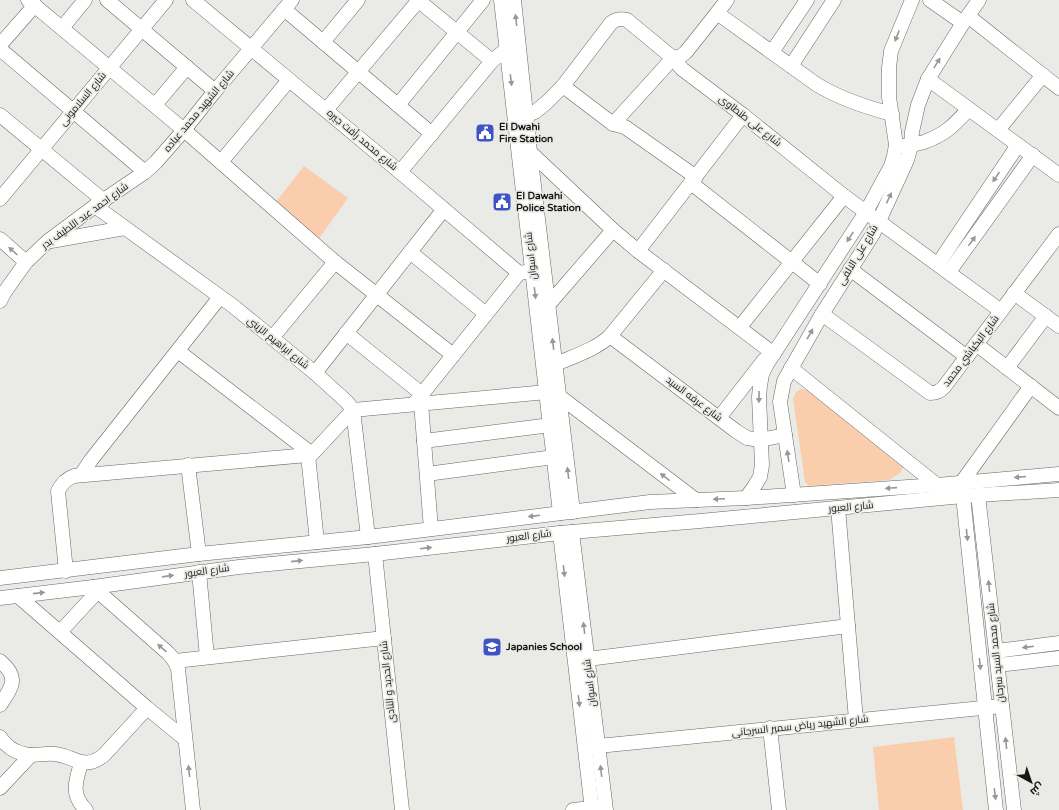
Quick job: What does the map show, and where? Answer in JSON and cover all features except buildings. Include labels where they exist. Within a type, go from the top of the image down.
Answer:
[{"type":"street","points":[[62,28],[84,0]]},
{"type":"street","points":[[107,0],[216,91]]},
{"type":"street","name":"شارع السلامونى","points":[[0,199],[166,0]]},
{"type":"street","name":"شارع محمد رأفت جيره","points":[[193,0],[444,209],[526,272]]},
{"type":"street","points":[[323,42],[358,0]]},
{"type":"street","points":[[326,110],[419,0],[492,61]]},
{"type":"street","points":[[398,105],[483,0]]},
{"type":"street","name":"شارع اسوان","points":[[501,0],[513,48],[521,117],[526,272],[553,394],[567,512]]},
{"type":"street","name":"شارع اسوان","points":[[513,48],[514,0]]},
{"type":"street","points":[[613,124],[673,58],[681,56],[686,52],[727,0]]},
{"type":"street","points":[[772,52],[807,0]]},
{"type":"street","points":[[791,66],[834,0]]},
{"type":"street","name":"شارع على الالفى","points":[[746,498],[760,477],[762,465],[759,398],[760,386],[765,369],[772,353],[820,284],[866,212],[891,166],[896,145],[888,80],[891,51],[912,0]]},
{"type":"street","points":[[930,0],[966,20],[1059,88]]},
{"type":"street","name":"شارع على الالفى","points":[[794,495],[780,402],[784,381],[822,314],[873,234],[878,220],[907,160],[911,146],[916,112],[922,92],[928,79],[979,0]]},
{"type":"street","points":[[0,45],[31,3],[155,105],[335,262],[453,356]]},
{"type":"street","points":[[286,4],[323,42],[432,134]]},
{"type":"street","name":"شارع الشهيد محمد عباده","points":[[145,172],[161,157],[252,49],[286,4]]},
{"type":"street","points":[[717,13],[828,92],[868,108],[892,114]]},
{"type":"street","name":"شارع على طنطاوى","points":[[521,117],[540,108],[563,86],[610,23],[623,18],[631,22],[673,58],[682,69],[844,196],[1001,311]]},
{"type":"street","points":[[400,172],[492,61],[503,52],[513,48]]},
{"type":"street","points":[[0,49],[145,172]]},
{"type":"street","points":[[155,105],[187,67]]},
{"type":"street","points":[[998,130],[1043,75]]},
{"type":"street","points":[[928,79],[1059,175]]},
{"type":"street","points":[[221,162],[289,80]]},
{"type":"street","points":[[563,86],[613,124],[625,127],[694,180],[820,284]]},
{"type":"street","points":[[896,145],[911,146],[934,138],[951,128],[969,110]]},
{"type":"street","name":"شارع ابراهيم الزيني","points":[[0,115],[42,149],[125,228],[220,297],[272,338],[315,373],[347,402],[353,410]]},
{"type":"street","points":[[638,251],[743,116]]},
{"type":"street","name":"شارع اسوان","points":[[521,117],[530,152],[556,364],[551,425],[554,457],[567,512]]},
{"type":"street","points":[[943,268],[1018,145]]},
{"type":"street","points":[[530,152],[613,230],[638,251],[772,353],[719,418]]},
{"type":"street","points":[[943,268],[1032,155]]},
{"type":"street","name":"شارع احمد عبد اللطيف بدر","points":[[0,301],[26,262],[48,242],[145,172]]},
{"type":"street","points":[[740,328],[844,196]]},
{"type":"street","points":[[315,373],[444,209]]},
{"type":"street","points":[[48,242],[125,228]]},
{"type":"street","points":[[549,304],[613,230]]},
{"type":"street","name":"شارع البكباشي محمد","points":[[822,314],[930,392],[935,393],[944,387],[1059,234]]},
{"type":"street","points":[[0,239],[26,262]]},
{"type":"street","points":[[410,252],[486,314]]},
{"type":"street","points":[[272,338],[335,262]]},
{"type":"street","points":[[850,269],[966,357]]},
{"type":"street","points":[[556,364],[595,347],[610,336],[664,270]]},
{"type":"street","points":[[419,401],[486,314],[526,272]]},
{"type":"street","points":[[1014,293],[1059,326]]},
{"type":"street","points":[[81,475],[91,460],[220,297]]},
{"type":"street","points":[[1008,368],[1046,316]]},
{"type":"street","points":[[346,333],[419,401],[424,440],[431,529]]},
{"type":"street","name":"شارع عرفه السيد","points":[[610,336],[747,438],[760,440],[785,435]]},
{"type":"street","points":[[976,344],[1059,408]]},
{"type":"street","points":[[178,350],[310,454],[317,542]]},
{"type":"street","points":[[791,368],[937,485]]},
{"type":"street","points":[[963,489],[1031,386]]},
{"type":"street","points":[[66,571],[58,491],[67,479],[81,475],[310,454],[353,410],[419,401],[553,394],[699,500],[692,509],[693,514],[700,521]]},
{"type":"street","points":[[353,410],[368,537]]},
{"type":"street","points":[[424,440],[551,425]]},
{"type":"street","points":[[427,474],[554,457]]},
{"type":"street","points":[[188,465],[199,554]]},
{"type":"street","name":"شارع العبور","points":[[0,598],[95,589],[239,567],[375,554],[566,532],[838,508],[1059,474]]},
{"type":"street","name":"شارع العبور","points":[[0,578],[199,554],[368,537],[650,502],[746,498],[937,485],[963,489],[978,495],[1059,490]]},
{"type":"street","name":"شارع محمد السيد سرحان","points":[[963,489],[996,810]]},
{"type":"street","name":"شارع محمد السيد سرحان","points":[[978,495],[1014,810]]},
{"type":"street","points":[[650,502],[656,509],[655,517],[651,525]]},
{"type":"street","points":[[838,508],[856,720]]},
{"type":"street","name":"شارع اسوان","points":[[566,532],[588,659],[598,746],[599,808]]},
{"type":"street","name":"شارع اسوان","points":[[566,532],[599,808]]},
{"type":"street","points":[[336,540],[337,557]]},
{"type":"street","name":"شارع الحديد و النادى","points":[[375,554],[402,810]]},
{"type":"street","points":[[199,572],[207,657]]},
{"type":"street","points":[[60,632],[95,589],[168,653],[175,661],[178,670],[193,810]]},
{"type":"street","points":[[18,596],[147,708],[186,739]]},
{"type":"street","points":[[588,659],[848,626]]},
{"type":"street","points":[[175,661],[384,638]]},
{"type":"street","points":[[996,651],[1059,643]]},
{"type":"street","points":[[998,665],[1059,658]]},
{"type":"street","points":[[0,661],[10,671],[12,682],[9,692],[0,705]]},
{"type":"street","name":"شارع الشهيد رياض سمير السرجانى","points":[[598,746],[1002,706]]},
{"type":"street","points":[[0,737],[4,743],[16,752],[31,755],[46,753],[68,757],[82,762],[94,762],[104,755],[147,708]]},
{"type":"street","points":[[770,728],[779,810]]},
{"type":"street","points":[[0,788],[31,755]]},
{"type":"street","points":[[82,762],[75,787],[78,800],[86,810]]},
{"type":"street","points":[[573,810],[599,808]]},
{"type":"shaded area","points":[[304,166],[348,198],[315,244],[272,207]]},
{"type":"shaded area","points":[[801,389],[808,390],[903,467],[900,473],[889,480],[809,486],[805,482],[793,399],[796,392]]},
{"type":"shaded area","points":[[954,737],[963,810],[879,810],[873,747]]},
{"type":"place","name":"El Dwahi Fire Station","points":[[485,133]]},
{"type":"place","name":"El Dawahi Police Station","points":[[502,202]]},
{"type":"place","name":"Japanies School","points":[[492,647]]}]
